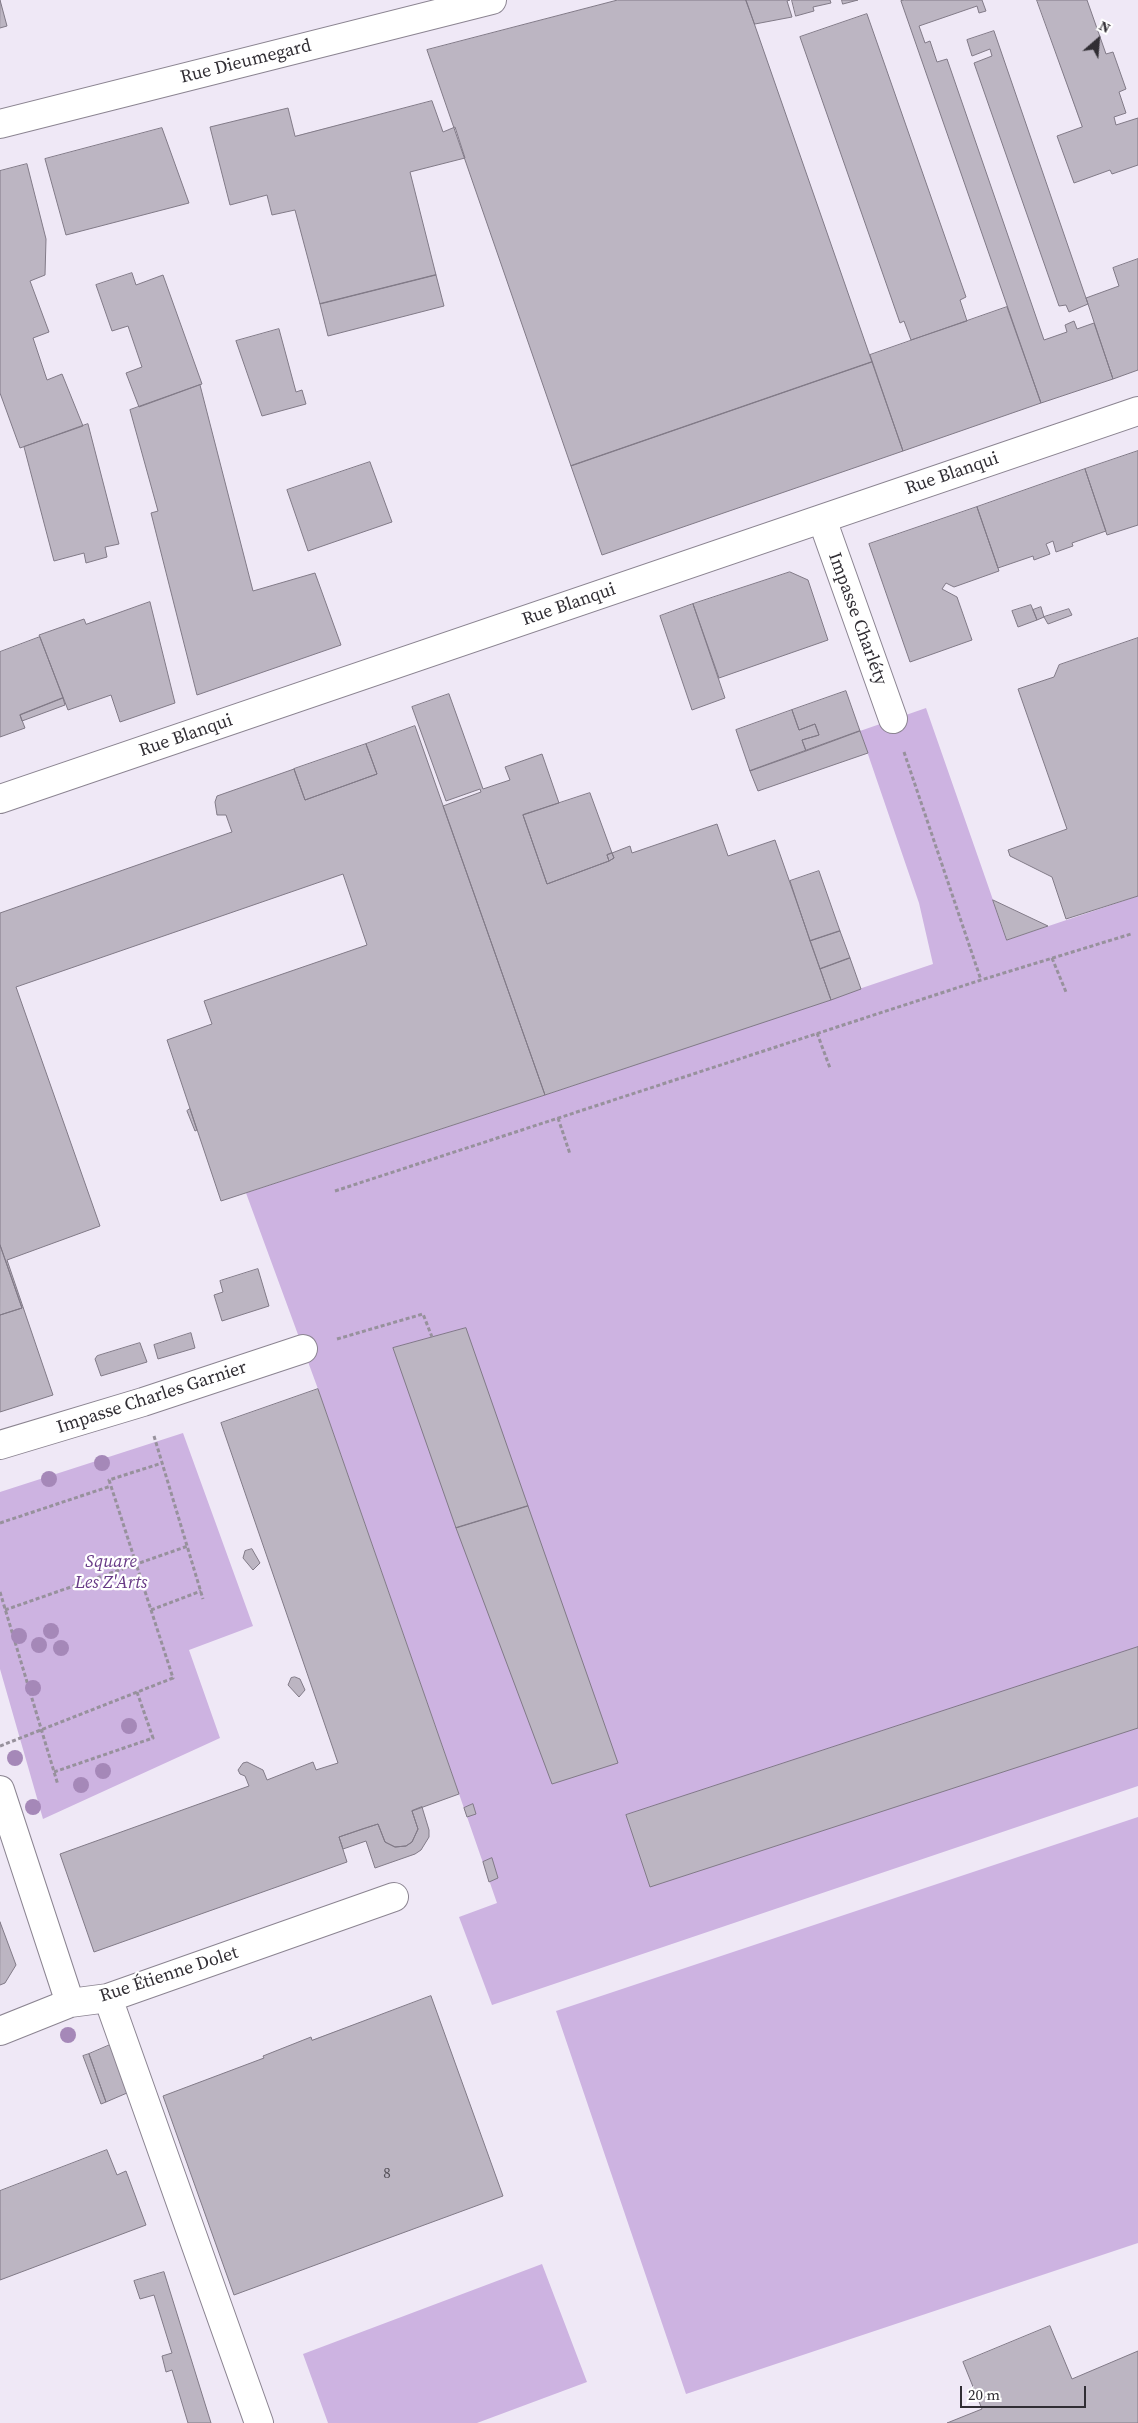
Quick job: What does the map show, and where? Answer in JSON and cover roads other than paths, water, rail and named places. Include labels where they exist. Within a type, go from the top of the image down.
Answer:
[{"type":"street","name":"Rue Dieumegard","points":[[0,124],[492,0]]},
{"type":"street","name":"Rue Blanqui","points":[[0,799],[1138,411]]},
{"type":"street","name":"Impasse Charléty","points":[[822,519],[892,719]]},
{"type":"street","name":"Impasse Charles Garnier","points":[[0,1445],[143,1402],[303,1349]]},
{"type":"street","points":[[0,1790],[70,2003]]},
{"type":"street","name":"Rue Étienne Dolet","points":[[0,2031],[70,2003],[108,1998],[394,1897]]},
{"type":"street","points":[[108,1998],[259,2423]]},
{"type":"park label","name":"Square Les Z'Arts","points":[[111,1572]]}]
